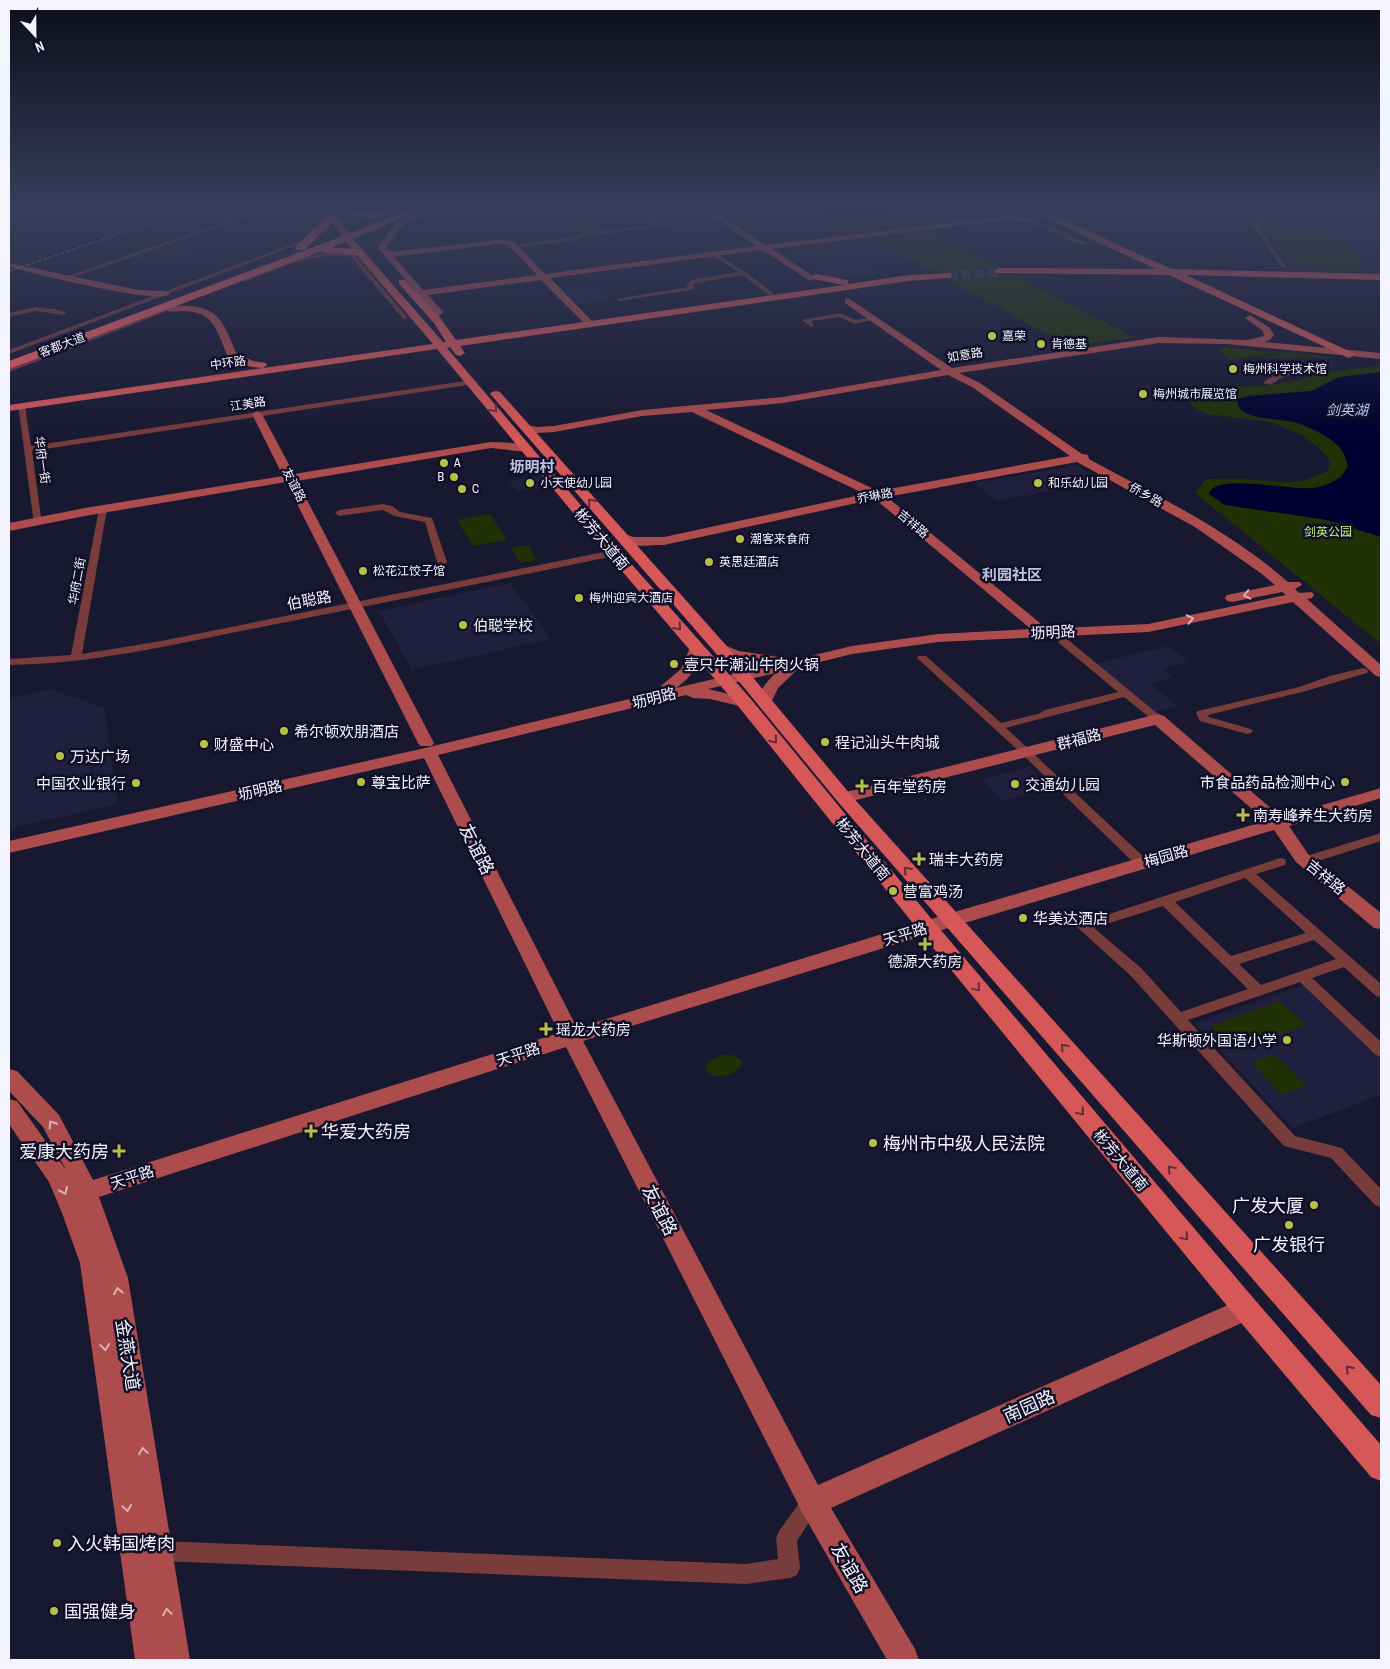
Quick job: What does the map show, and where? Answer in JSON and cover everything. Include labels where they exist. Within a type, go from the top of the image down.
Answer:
[{"type":"highway","name":"客都大道","points":[[9,358],[108,318],[217,285]]},
{"type":"highway","name":"客都大道","points":[[9,365],[218,285]]},
{"type":"main road","name":"彬芳大道南","points":[[384,285],[418,332],[450,338]]},
{"type":"main road","name":"彬芳大道南","points":[[408,285],[450,338],[470,382],[696,648],[714,679],[754,702],[844,798],[1381,1405]]},
{"type":"main road","points":[[794,291],[807,285]]},
{"type":"main road","points":[[450,338],[493,335],[843,285]]},
{"type":"main road","points":[[450,338],[493,335],[812,293],[849,285]]},
{"type":"main road","points":[[850,301],[847,297],[848,294],[856,285]]},
{"type":"main road","points":[[1199,285],[1347,354]]},
{"type":"main road","points":[[1213,285],[1214,292]]},
{"type":"main road","points":[[1184,290],[1322,351]]},
{"type":"main road","points":[[812,293],[839,297],[850,301]]},
{"type":"main road","points":[[394,349],[418,332]]},
{"type":"main road","points":[[394,349],[430,353],[458,359],[493,335]]},
{"type":"main road","name":"中环路","points":[[9,408],[394,349],[450,338]]},
{"type":"main road","name":"中环路","points":[[9,402],[262,365],[394,349]]},
{"type":"main road","points":[[223,371],[237,359],[250,364],[262,365]]},
{"type":"main road","name":"彬芳大道南","points":[[458,359],[527,428],[741,673],[754,702],[926,927],[1381,1467]]},
{"type":"street","points":[[89,285],[135,294],[166,294]]},
{"type":"street","points":[[96,285],[135,294],[139,300],[138,304]]},
{"type":"street","points":[[9,352],[108,318],[138,304],[190,285]]},
{"type":"street","points":[[9,370],[168,309],[197,305],[221,285]]},
{"type":"street","points":[[377,285],[405,318]]},
{"type":"street","points":[[410,285],[416,293],[476,285]]},
{"type":"street","points":[[550,285],[587,321]]},
{"type":"street","points":[[619,298],[683,290],[691,288],[690,285]]},
{"type":"street","points":[[759,285],[771,294]]},
{"type":"street","name":"侨乡路","points":[[850,301],[874,319],[938,360]]},
{"type":"street","name":"侨乡路","points":[[850,301],[956,372],[980,384],[1085,459],[1199,524],[1296,591],[1381,661]]},
{"type":"street","points":[[197,305],[216,319],[237,359]]},
{"type":"street","points":[[9,315],[29,308],[40,307],[64,313]]},
{"type":"street","points":[[811,325],[805,320],[835,315],[843,316],[855,322],[874,319]]},
{"type":"street","points":[[1250,318],[1267,330],[1269,335],[1267,338],[1250,342]]},
{"type":"street","name":"如意路","points":[[990,367],[1130,343],[1160,340],[1250,342],[1381,357]]},
{"type":"street","name":"如意路","points":[[557,430],[610,420],[784,403],[956,372],[1128,346],[1170,343],[1225,343],[1322,351]]},
{"type":"street","points":[[925,378],[935,371],[938,360],[990,367]]},
{"type":"street","points":[[925,378],[980,384],[980,376],[990,367]]},
{"type":"street","points":[[1266,383],[1287,372],[1308,368],[1324,370]]},
{"type":"street","name":"江美路","points":[[28,448],[470,382]]},
{"type":"street","name":"华府一街","points":[[21,406],[37,517]]},
{"type":"street","name":"吉祥路","points":[[697,410],[880,497],[1035,626]]},
{"type":"street","name":"友谊路","points":[[261,413],[430,745],[571,1036],[812,1502],[904,1660]]},
{"type":"street","points":[[9,523],[487,442],[500,439],[508,433],[508,427]]},
{"type":"street","points":[[527,428],[557,430]]},
{"type":"street","points":[[542,445],[546,437],[557,430]]},
{"type":"street","points":[[9,527],[293,475],[491,446],[513,446],[527,449]]},
{"type":"street","name":"乔琳路","points":[[666,543],[880,497],[1085,459]]},
{"type":"street","points":[[339,513],[383,507],[389,508],[397,514],[429,520],[442,562]]},
{"type":"street","name":"华府二街","points":[[76,658],[103,509]]},
{"type":"street","points":[[624,538],[633,542],[666,543]]},
{"type":"street","points":[[641,559],[651,549],[666,543]]},
{"type":"street","name":"伯聪路","points":[[9,662],[44,661],[106,654],[614,553]]},
{"type":"street","name":"侨乡路","points":[[1296,591],[1381,673]]},
{"type":"street","name":"坜明路","points":[[741,673],[774,660],[860,638],[938,627],[1035,626],[1142,618],[1296,591]]},
{"type":"street","name":"坜明路","points":[[9,847],[430,745],[714,679],[798,663],[852,650],[938,638],[1148,628],[1296,591]]},
{"type":"street","points":[[1063,641],[1158,719],[1279,824]]},
{"type":"street","points":[[719,647],[735,655],[774,660]]},
{"type":"street","points":[[671,689],[686,674],[692,664],[696,648]]},
{"type":"street","points":[[922,658],[1026,752],[1142,863]]},
{"type":"street","points":[[671,689],[754,702],[798,663]]},
{"type":"street","points":[[1247,731],[1204,719],[1202,713],[1302,689],[1363,671]]},
{"type":"street","points":[[998,727],[1126,693]]},
{"type":"street","name":"群福路","points":[[844,798],[1158,719]]},
{"type":"street","name":"坜明路","points":[[9,838],[430,745]]},
{"type":"street","name":"梅园路","points":[[951,920],[1381,793]]},
{"type":"street","name":"吉祥路","points":[[1279,824],[1302,858],[1381,923]]},
{"type":"street","points":[[1315,858],[1381,837]]},
{"type":"street","points":[[1280,862],[1084,927],[1136,972],[1290,1141],[1336,1153],[1381,1200]]},
{"type":"street","points":[[1247,873],[1381,992]]},
{"type":"street","points":[[1165,900],[1259,991]]},
{"type":"street","name":"天平路","points":[[86,1192],[571,1036],[951,920]]},
{"type":"street","points":[[1228,962],[1316,934]]},
{"type":"street","points":[[1178,1018],[1346,961]]},
{"type":"street","points":[[1302,976],[1381,1051]]},
{"type":"street","name":"金燕大道","points":[[9,1077],[51,1121],[79,1173],[116,1278],[175,1660]]},
{"type":"street","name":"金燕大道","points":[[9,1107],[58,1177],[74,1213],[92,1263],[150,1660]]},
{"type":"street","name":"南园路","points":[[812,1502],[1246,1309]]},
{"type":"street","points":[[158,1551],[746,1574],[790,1568],[786,1538],[812,1502]]},
{"type":"shaded area","points":[[598,285],[614,300],[577,305],[561,290]]},
{"type":"shaded area","name":"和乐幼儿园","points":[[1077,465],[1102,482],[997,501],[975,483]]},
{"type":"shaded area","name":"小天使幼儿园","points":[[543,475],[551,485],[516,491],[509,481]]},
{"type":"shaded area","name":"伯聪学校","points":[[510,583],[551,639],[412,670],[379,611]]},
{"type":"shaded area","points":[[1168,646],[1189,662],[1162,669],[1173,678],[1151,684],[1178,706],[1152,713],[1093,664]]},
{"type":"shaded area","name":"万达广场","points":[[50,689],[104,708],[118,804],[9,829],[9,698]]},
{"type":"shaded area","name":"交通幼儿园","points":[[1029,767],[1050,788],[1002,801],[981,779]]},
{"type":"shaded area","name":"华斯顿外国语小学","points":[[1305,985],[1381,1057],[1381,1095],[1293,1128],[1194,1023]]},
{"type":"green space","points":[[957,285],[1034,285],[1135,338],[1068,346]]},
{"type":"green space","points":[[1218,347],[1281,352],[1231,360],[1227,359]]},
{"type":"green space","points":[[1289,352],[1339,358],[1254,358]]},
{"type":"green space","name":"剑英公园","points":[[1381,366],[1381,644],[1195,493],[1206,479],[1289,482],[1309,479],[1330,469],[1329,459],[1318,447],[1302,435],[1271,422],[1206,414],[1190,405],[1197,392],[1218,387],[1266,386],[1299,380],[1321,373]]},
{"type":"green space","points":[[490,514],[507,540],[473,546],[457,520]]},
{"type":"green space","points":[[528,545],[537,560],[520,563],[511,548]]},
{"type":"green space","points":[[1280,1001],[1306,1025],[1235,1052],[1210,1026]]},
{"type":"green space","points":[[1275,1054],[1306,1086],[1282,1095],[1252,1063]]},
{"type":"green space","points":[[723,1055],[731,1055],[741,1060],[741,1066],[730,1075],[711,1076],[705,1066],[709,1061]]},
{"type":"water","name":"剑英湖","points":[[1381,372],[1381,537],[1327,520],[1225,505],[1209,494],[1214,488],[1225,484],[1239,483],[1312,488],[1328,484],[1341,477],[1348,466],[1345,456],[1336,444],[1326,436],[1291,421],[1251,415],[1243,411],[1239,406],[1238,399],[1248,396],[1311,391],[1339,377]]},
{"type":"place","name":"嘉荣","points":[[992,336]]},
{"type":"place","name":"肯德基","points":[[1041,344]]},
{"type":"place","name":"梅州科学技术馆","points":[[1233,369]]},
{"type":"place","name":"梅州城市展览馆","points":[[1143,394]]},
{"type":"place","name":"A","points":[[444,463]]},
{"type":"place","name":"B","points":[[454,477]]},
{"type":"place","name":"小天使幼儿园","points":[[530,483]]},
{"type":"place","name":"和乐幼儿园","points":[[1038,483]]},
{"type":"place","name":"C","points":[[462,489]]},
{"type":"place","name":"潮客来食府","points":[[740,539]]},
{"type":"place","name":"英思廷酒店","points":[[709,562]]},
{"type":"place","name":"松花江饺子馆","points":[[363,571]]},
{"type":"place","name":"梅州迎宾大酒店","points":[[579,598]]},
{"type":"place","name":"伯聪学校","points":[[463,625]]},
{"type":"place","name":"壹只牛潮汕牛肉火锅","points":[[674,664]]},
{"type":"place","name":"希尔顿欢朋酒店","points":[[284,731]]},
{"type":"place","name":"程记汕头牛肉城","points":[[825,742]]},
{"type":"place","name":"财盛中心","points":[[204,744]]},
{"type":"place","name":"万达广场","points":[[60,756]]},
{"type":"place","name":"尊宝比萨","points":[[361,782]]},
{"type":"place","name":"市食品药品检测中心","points":[[1345,782]]},
{"type":"place","name":"中国农业银行","points":[[136,783]]},
{"type":"place","name":"交通幼儿园","points":[[1015,784]]},
{"type":"place","name":"百年堂药房","points":[[862,786]]},
{"type":"place","name":"南寿峰养生大药房","points":[[1243,815]]},
{"type":"place","name":"瑞丰大药房","points":[[919,859]]},
{"type":"place","name":"营富鸡汤","points":[[893,891]]},
{"type":"place","name":"华美达酒店","points":[[1023,918]]},
{"type":"place","name":"德源大药房","points":[[925,944]]},
{"type":"place","name":"瑶龙大药房","points":[[546,1029]]},
{"type":"place","name":"华斯顿外国语小学","points":[[1287,1040]]},
{"type":"place","name":"华爱大药房","points":[[311,1131]]},
{"type":"place","name":"梅州市中级人民法院","points":[[873,1143]]},
{"type":"place","name":"爱康大药房","points":[[119,1151]]},
{"type":"place","name":"广发大厦","points":[[1314,1205]]},
{"type":"place","name":"广发银行","points":[[1289,1225]]},
{"type":"place","name":"入火韩国烤肉","points":[[57,1543]]},
{"type":"place","name":"国强健身","points":[[54,1611]]},
{"type":"district","name":"坜明村","points":[[532,466]]},
{"type":"district","name":"利园社区","points":[[1012,574]]}]
